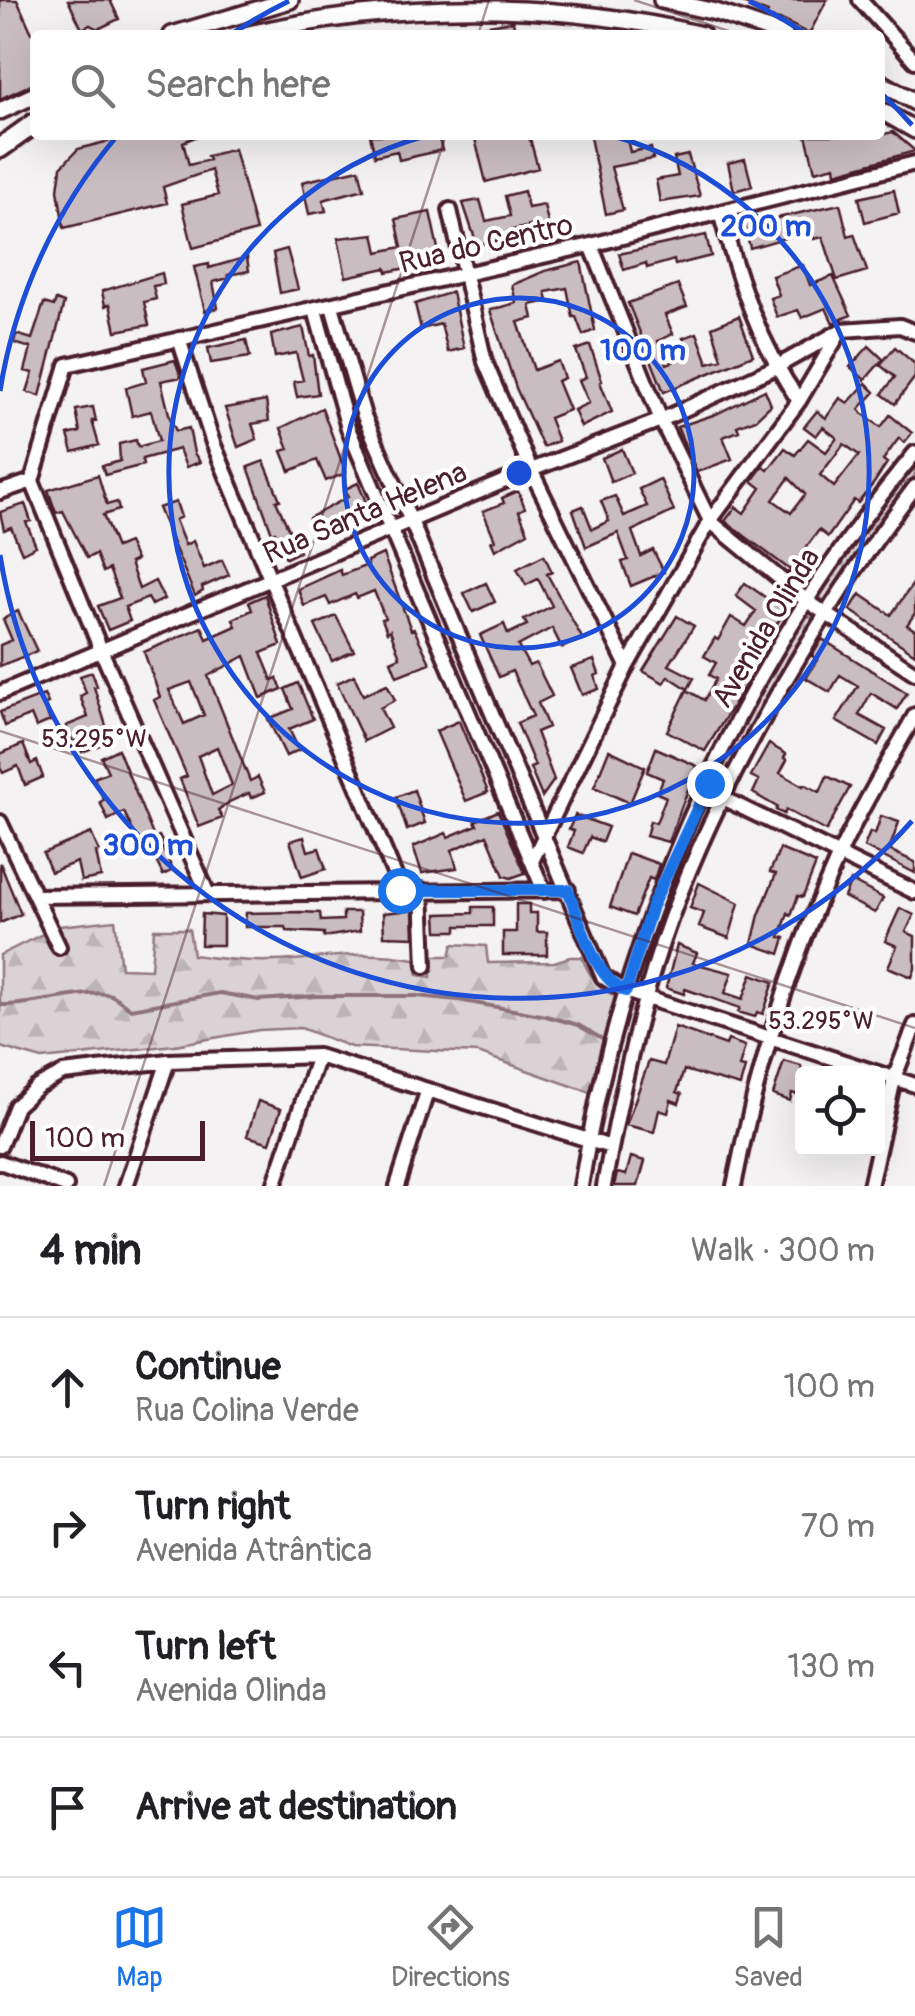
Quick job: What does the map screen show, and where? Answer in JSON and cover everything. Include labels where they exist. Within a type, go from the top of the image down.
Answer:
[{"type":"highway","points":[[0,138],[30,123]]},
{"type":"highway","points":[[0,148],[30,124]]},
{"type":"main road","points":[[189,30],[290,0]]},
{"type":"main road","points":[[662,0],[768,30]]},
{"type":"main road","points":[[272,30],[432,4],[577,6],[680,30]]},
{"type":"main road","points":[[692,6],[693,30]]},
{"type":"main road","points":[[885,85],[915,102]]},
{"type":"main road","points":[[0,112],[30,98]]},
{"type":"main road","points":[[885,113],[915,130]]},
{"type":"street","points":[[860,0],[915,62]]},
{"type":"street","name":"Rua do Centro","points":[[32,482],[67,365],[592,245],[915,164]]},
{"type":"street","points":[[450,210],[485,362],[531,470],[627,666]]},
{"type":"street","points":[[720,212],[740,283],[776,367],[799,401]]},
{"type":"street","points":[[592,245],[661,420],[710,521],[807,601],[915,674]]},
{"type":"street","points":[[332,306],[364,416],[412,521],[603,977],[615,988],[915,1085]]},
{"type":"street","points":[[315,310],[348,428],[544,891]]},
{"type":"street","name":"Rua Santa Helena","points":[[0,693],[531,470],[661,420],[776,367],[842,330],[900,326],[915,332]]},
{"type":"street","points":[[533,859],[627,666],[710,521],[799,401],[842,330]]},
{"type":"street","points":[[180,339],[213,444],[400,890]]},
{"type":"street","name":"Avenida Olinda","points":[[581,1186],[588,1142],[626,991],[652,906],[738,721],[807,601],[915,454]]},
{"type":"street","points":[[0,492],[32,482],[207,892]]},
{"type":"street","name":"Avenida Olinda","points":[[604,1186],[646,996],[682,892],[723,799],[827,613],[915,487]]},
{"type":"street","points":[[734,1186],[769,1039],[802,943],[839,855],[915,715]]},
{"type":"street","points":[[706,790],[915,892]]},
{"type":"street","points":[[0,822],[59,947]]},
{"type":"street","points":[[422,890],[425,966]]},
{"type":"street","points":[[35,896],[568,890]]},
{"type":"street","points":[[870,1186],[894,1079],[915,1025]]},
{"type":"street","points":[[0,1146],[16,1106],[37,1087],[75,1070],[168,1060],[318,1056],[611,1147]]},
{"type":"street","points":[[274,1186],[318,1056]]},
{"type":"street","points":[[126,1186],[168,1060]]},
{"type":"street","points":[[396,1186],[427,1092]]},
{"type":"street","points":[[0,1162],[66,1186]]},
{"type":"green space","points":[[915,462],[915,475],[880,518],[825,601],[817,596],[874,513]]},
{"type":"green space","points":[[806,615],[814,619],[743,742],[721,790],[713,787],[736,737]]},
{"type":"green space","points":[[704,804],[712,807],[674,893],[642,981],[634,978],[649,934]]},
{"type":"green space","points":[[115,920],[121,968],[151,969],[154,929],[189,929],[193,955],[263,961],[395,956],[415,959],[418,975],[431,977],[432,956],[450,956],[453,944],[486,946],[488,963],[554,962],[582,957],[595,981],[617,997],[592,1093],[478,1053],[351,1047],[301,1028],[259,1030],[175,1045],[42,1059],[0,1047],[0,955],[59,926]]},
{"type":"building","points":[[0,0],[17,0],[30,30],[30,85],[0,99]]},
{"type":"building","points":[[68,0],[110,0],[119,19],[98,29],[90,25],[82,29]]},
{"type":"building","points":[[735,0],[827,0],[811,30],[766,17],[768,13]]},
{"type":"building","points":[[513,21],[515,30],[459,30]]},
{"type":"building","points":[[893,132],[915,151],[836,173],[835,166],[815,171],[807,140],[885,140],[885,134]]},
{"type":"building","points":[[188,140],[183,142],[189,165],[234,149],[256,231],[193,248],[182,204],[218,195],[211,170],[163,187],[167,203],[64,228],[58,190],[61,167],[78,149],[109,141]]},
{"type":"building","points":[[371,140],[439,140],[442,150],[399,160],[397,151],[375,156]]},
{"type":"building","points":[[475,140],[530,140],[538,168],[486,182]]},
{"type":"building","points":[[591,140],[627,140],[630,152],[651,148],[653,159],[611,167],[623,210],[606,214]]},
{"type":"building","points":[[688,155],[700,196],[660,202],[656,180],[678,176],[674,158]]},
{"type":"building","points":[[745,159],[752,186],[734,191],[728,163]]},
{"type":"building","points":[[359,169],[364,189],[323,200],[326,211],[309,214],[302,182]]},
{"type":"building","points":[[894,190],[899,213],[865,222],[859,198]]},
{"type":"building","points":[[524,191],[528,208],[544,205],[550,232],[537,235],[535,225],[508,231],[509,238],[477,245],[463,203],[480,200],[486,221],[510,216],[505,196]]},
{"type":"building","points":[[840,204],[848,236],[854,234],[867,271],[837,280],[823,237],[814,239],[812,230],[750,248],[744,222]]},
{"type":"building","points":[[430,212],[440,258],[387,272],[386,268],[346,277],[338,238],[374,234],[378,252],[402,247],[396,219]]},
{"type":"building","points":[[706,235],[711,256],[675,265],[674,260],[647,268],[646,263],[624,270],[619,254]]},
{"type":"building","points":[[287,249],[298,289],[280,293],[273,253]]},
{"type":"building","points":[[247,257],[249,271],[213,282],[218,308],[205,311],[194,267],[209,264],[209,268]]},
{"type":"building","points":[[581,262],[595,330],[583,335],[573,317],[567,288],[546,292],[548,301],[530,305],[533,318],[518,322],[534,370],[558,361],[564,378],[557,381],[569,410],[549,418],[558,441],[543,447],[516,388],[490,310],[516,303],[512,285]]},
{"type":"building","points":[[803,265],[810,285],[833,276],[851,315],[833,323],[826,308],[802,318],[798,310],[777,317],[770,298],[779,295],[772,276]]},
{"type":"building","points":[[162,273],[164,284],[153,286],[156,299],[144,302],[149,325],[116,331],[110,304],[105,306],[102,291]]},
{"type":"building","points":[[678,285],[687,307],[665,315],[673,334],[658,341],[667,364],[689,356],[683,338],[697,333],[708,363],[722,359],[712,327],[739,316],[753,355],[664,392],[628,303]]},
{"type":"building","points":[[452,292],[464,348],[448,352],[441,324],[421,329],[415,304]]},
{"type":"building","points":[[56,300],[64,303],[40,396],[27,392],[33,373],[25,371],[31,348],[14,343],[16,334],[32,339],[44,303],[54,306]]},
{"type":"building","points":[[303,327],[309,356],[313,355],[318,394],[297,397],[294,382],[303,380],[296,353],[275,357],[271,335]]},
{"type":"building","points":[[246,340],[250,357],[211,363],[208,348]]},
{"type":"building","points":[[590,345],[612,412],[581,427],[574,410],[589,403],[579,380],[586,377],[576,350]]},
{"type":"building","points":[[869,346],[883,359],[865,380],[850,367]]},
{"type":"building","points":[[895,347],[915,364],[915,377],[895,404],[882,394],[895,377],[880,365]]},
{"type":"building","points":[[175,360],[181,377],[161,381],[170,418],[176,431],[189,428],[200,462],[186,467],[179,449],[142,459],[143,465],[105,475],[102,466],[120,461],[119,444],[136,440],[138,447],[159,441],[151,411],[132,416],[126,388],[146,382],[143,368]]},
{"type":"building","points":[[866,383],[875,392],[859,409],[862,413],[881,427],[890,415],[912,433],[904,443],[899,438],[883,460],[887,463],[874,483],[858,503],[854,500],[828,537],[819,530],[802,553],[817,565],[802,584],[790,570],[725,521],[736,507],[744,513],[761,488],[752,481],[763,466],[768,470],[785,448],[795,455],[808,439],[826,452],[837,438],[823,427],[816,436],[804,427],[817,411],[826,418],[840,398],[848,403]],"holes":[[[844,444],[859,455],[834,487],[820,475]],[[789,478],[805,494],[791,513],[773,500]]]},
{"type":"building","points":[[765,390],[771,405],[756,419],[737,426],[739,431],[723,437],[732,459],[697,472],[677,427],[716,414]]},
{"type":"building","points":[[266,401],[269,421],[252,424],[257,439],[238,447],[225,408]]},
{"type":"building","points":[[93,407],[96,421],[92,421],[99,445],[73,452],[68,435],[80,432],[76,410]]},
{"type":"building","points":[[322,408],[346,473],[326,481],[317,460],[290,471],[282,451],[289,449],[281,428]]},
{"type":"building","points":[[622,449],[632,473],[611,482],[602,458]]},
{"type":"building","points":[[264,461],[280,500],[276,501],[299,552],[286,558],[275,532],[272,533],[248,467]]},
{"type":"building","points":[[98,475],[107,505],[117,502],[119,510],[103,515],[116,548],[128,543],[136,560],[130,563],[139,589],[155,581],[164,599],[152,605],[148,598],[125,607],[130,621],[108,630],[98,606],[120,598],[109,569],[103,572],[96,554],[87,558],[63,511],[56,513],[48,490]]},
{"type":"building","points":[[660,479],[674,511],[632,531],[641,556],[653,550],[664,572],[631,586],[622,562],[628,560],[618,533],[586,547],[573,510],[583,506],[592,529],[609,521],[601,501],[615,496],[624,516],[647,506],[639,489]]},
{"type":"building","points":[[358,483],[372,516],[316,533],[309,518],[348,497],[345,489]]},
{"type":"building","points":[[518,491],[525,508],[519,511],[528,532],[495,550],[483,511],[504,503],[502,498]]},
{"type":"building","points":[[176,502],[181,517],[175,520],[185,545],[193,541],[204,568],[222,560],[229,575],[202,587],[203,591],[195,596],[158,508]]},
{"type":"building","points":[[25,504],[31,521],[26,522],[36,546],[22,553],[11,527],[4,530],[0,512]]},
{"type":"building","points":[[383,554],[411,630],[414,629],[430,663],[397,676],[391,661],[400,657],[374,591],[330,605],[326,597],[304,606],[298,589],[340,570],[342,575],[368,565],[367,561]]},
{"type":"building","points":[[544,555],[552,572],[547,574],[582,638],[562,648],[552,628],[518,646],[529,666],[536,663],[552,696],[538,703],[548,727],[536,732],[554,780],[542,797],[530,768],[535,766],[517,723],[533,716],[512,671],[499,677],[480,635],[504,624],[508,634],[527,625],[524,620],[552,606],[538,579],[526,585],[517,569]]},
{"type":"building","points":[[915,581],[915,613],[907,625],[915,630],[915,654],[850,610],[860,594],[891,615]]},
{"type":"building","points":[[486,583],[495,602],[473,612],[464,593]]},
{"type":"building","points":[[745,583],[785,611],[744,676],[749,679],[705,751],[667,731],[687,690],[704,700],[716,679],[709,675],[716,663],[704,656],[715,638],[718,640],[731,617],[746,626],[756,611],[736,596]]},
{"type":"building","points":[[265,595],[281,645],[261,653],[272,680],[277,678],[282,689],[261,698],[245,656],[208,676],[250,781],[258,777],[265,792],[251,798],[249,793],[231,801],[218,810],[222,818],[199,827],[180,779],[187,776],[154,700],[160,697],[144,652],[202,627],[207,639],[236,626],[233,619],[252,610],[249,602]],"holes":[[[191,682],[204,715],[184,724],[169,690]],[[217,747],[232,785],[212,795],[198,756]]]},
{"type":"building","points":[[18,611],[37,651],[0,666],[0,645],[12,640],[3,619]]},
{"type":"building","points":[[336,616],[354,651],[332,661],[315,625]]},
{"type":"building","points":[[677,616],[694,626],[669,665],[694,678],[688,689],[668,676],[664,683],[643,671]]},
{"type":"building","points":[[822,639],[907,693],[897,709],[871,693],[859,715],[886,730],[878,745],[836,721],[858,686],[840,675],[830,692],[806,678],[818,660],[812,656]]},
{"type":"building","points":[[594,660],[599,689],[582,695],[571,668]]},
{"type":"building","points":[[92,672],[107,729],[97,733],[102,744],[82,752],[66,726],[88,717],[80,696],[86,693],[80,676]]},
{"type":"building","points":[[354,675],[363,695],[387,684],[395,700],[380,708],[390,728],[364,741],[337,683]]},
{"type":"building","points":[[298,683],[313,719],[289,729],[299,750],[286,756],[268,719],[293,709],[285,689]]},
{"type":"building","points":[[44,695],[50,721],[36,727],[31,715],[5,726],[0,712]]},
{"type":"building","points":[[459,721],[488,792],[466,801],[436,731]]},
{"type":"building","points":[[23,744],[31,764],[37,761],[43,777],[25,785],[18,766],[3,773],[0,768],[0,754]]},
{"type":"building","points":[[769,744],[786,754],[780,773],[803,786],[820,792],[827,776],[850,787],[826,831],[786,810],[784,814],[776,810],[777,807],[753,793],[759,780],[751,776]]},
{"type":"building","points":[[656,748],[697,766],[668,842],[646,836],[650,821],[656,823],[666,797],[657,793],[663,779],[647,772]]},
{"type":"building","points":[[118,749],[154,838],[159,836],[165,847],[162,848],[173,870],[163,875],[152,853],[145,857],[124,812],[108,820],[100,802],[104,800],[94,778],[108,772],[101,757]]},
{"type":"building","points":[[609,750],[645,767],[630,803],[594,787]]},
{"type":"building","points":[[414,790],[425,823],[407,830],[396,797]]},
{"type":"building","points":[[498,811],[525,873],[504,876],[487,835],[452,850],[457,868],[422,873],[413,847],[477,825],[475,821]]},
{"type":"building","points":[[575,815],[608,827],[602,842],[590,837],[583,853],[568,847]]},
{"type":"building","points":[[881,816],[899,822],[889,850],[915,862],[915,873],[864,847],[870,832],[875,834]]},
{"type":"building","points":[[91,833],[99,851],[96,852],[101,877],[81,881],[77,862],[51,872],[43,853]]},
{"type":"building","points":[[304,837],[308,851],[319,848],[326,869],[302,877],[290,841]]},
{"type":"building","points":[[780,849],[816,864],[803,897],[798,896],[791,915],[788,913],[780,937],[785,938],[780,954],[752,944],[776,874],[770,872]]},
{"type":"building","points":[[628,853],[659,864],[634,916],[610,907]]},
{"type":"building","points":[[0,863],[21,914],[0,923]]},
{"type":"building","points":[[851,881],[883,898],[875,913],[844,897]]},
{"type":"building","points":[[699,883],[739,903],[729,938],[699,927],[704,913],[690,908]]},
{"type":"building","points":[[516,904],[529,904],[529,913],[537,913],[537,932],[547,932],[547,955],[503,955],[503,932],[516,932]]},
{"type":"building","points":[[473,907],[493,907],[493,926],[457,926],[457,931],[438,931],[437,914],[473,913]]},
{"type":"building","points":[[900,908],[914,915],[906,932],[915,936],[912,977],[888,967],[897,946],[885,941]]},
{"type":"building","points":[[413,910],[414,937],[384,936],[383,913]]},
{"type":"building","points":[[343,912],[359,912],[360,931],[324,937],[324,933],[287,931],[286,927],[245,927],[246,913],[320,913],[321,921],[343,920]]},
{"type":"building","points":[[202,914],[223,916],[223,945],[201,945]]},
{"type":"building","points":[[677,945],[697,953],[693,963],[732,973],[725,993],[743,999],[752,974],[774,982],[763,1014],[757,1012],[755,1017],[685,989],[684,994],[666,988]]},
{"type":"building","points":[[675,1027],[726,1045],[728,1040],[745,1046],[739,1067],[745,1068],[740,1086],[684,1070],[677,1092],[682,1094],[679,1103],[671,1100],[668,1113],[659,1110],[654,1132],[626,1125],[649,1061],[664,1065]]},
{"type":"building","points":[[784,1061],[801,1066],[795,1066],[795,1094],[790,1101],[773,1095]]},
{"type":"building","points":[[258,1101],[281,1109],[270,1143],[247,1136]]},
{"type":"building","points":[[631,1157],[645,1161],[638,1186],[614,1186],[617,1173],[626,1175]]},
{"type":"waterway","points":[[0,1005],[101,994],[111,995],[131,1009],[220,993],[259,1000],[417,996],[546,1016],[578,1025],[602,1039]]},
{"type":"route","points":[[400,890],[568,890],[603,977],[615,988],[626,991],[652,906],[709,783]]}]
